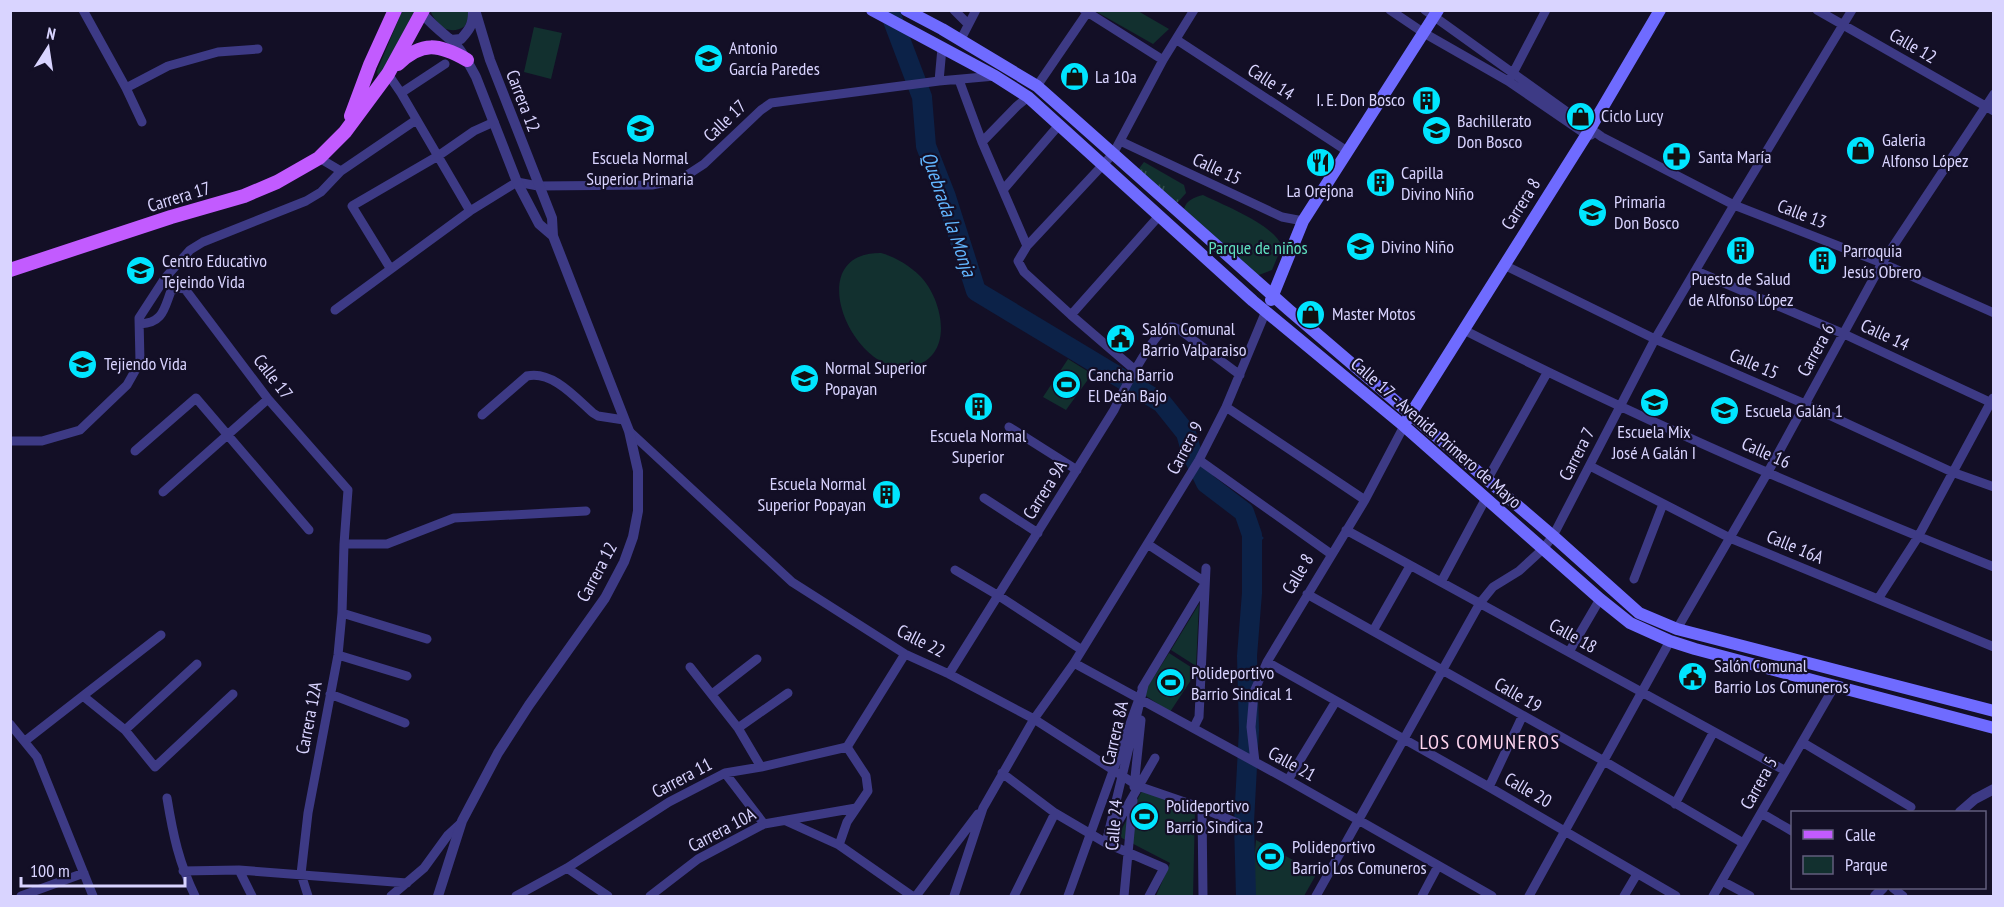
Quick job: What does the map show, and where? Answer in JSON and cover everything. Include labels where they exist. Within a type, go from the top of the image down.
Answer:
[{"type":"main road","name":"Carrera 17","points":[[345,132],[370,65],[395,10]]},
{"type":"main road","name":"Calle 17 - Avenida Primero de Mayo","points":[[872,10],[995,76],[1028,97],[1266,311],[1404,426],[1630,623],[1670,641],[1834,687],[1994,728]]},
{"type":"main road","name":"Calle 17 - Avenida Primero de Mayo","points":[[906,10],[1037,86],[1273,295],[1639,613],[1677,629],[1994,711]]},
{"type":"main road","name":"Carrera 8","points":[[1410,414],[1589,130],[1660,10]]},
{"type":"main road","name":"Carrera 17","points":[[10,270],[244,196],[277,182],[319,158],[345,132],[388,74],[422,11]]},
{"type":"main road","name":"Carrera 9","points":[[1266,311],[1303,221],[1424,33],[1432,13]]},
{"type":"main road","points":[[388,74],[416,49],[439,48],[467,60]]},
{"type":"main road","name":"Calle 8","points":[[1404,426],[1410,414]]},
{"type":"street","points":[[83,10],[142,122]]},
{"type":"street","points":[[451,40],[461,39],[467,33],[473,24],[474,10]]},
{"type":"street","name":"Carrera 12","points":[[438,897],[462,821],[498,753],[605,598],[624,562],[633,537],[638,511],[638,471],[629,431],[600,352],[553,237],[552,218],[490,60],[474,10]]},
{"type":"street","points":[[954,10],[968,24]]},
{"type":"street","points":[[960,40],[976,10]]},
{"type":"street","points":[[1133,373],[1024,272],[1017,261],[1027,246],[1113,154],[1163,60],[1194,10]]},
{"type":"street","name":"Calle 13","points":[[1390,10],[1424,33],[1511,77]]},
{"type":"street","points":[[1511,77],[1546,10]]},
{"type":"street","name":"Calle 12","points":[[1817,10],[1989,109]]},
{"type":"street","name":"Carrera 7","points":[[1318,894],[1480,603],[1493,587],[1520,571],[1553,536],[1655,339],[1852,10]]},
{"type":"street","name":"Carrera 12","points":[[422,11],[432,26],[451,40],[467,60],[476,76],[517,182],[539,224],[553,237]]},
{"type":"street","points":[[1037,86],[1087,11],[1163,60]]},
{"type":"street","name":"Calle 13","points":[[1432,13],[1511,77],[1602,137],[1734,205],[1882,263],[1994,313]]},
{"type":"street","name":"Calle 14","points":[[1177,40],[1347,151]]},
{"type":"street","points":[[939,81],[942,48]]},
{"type":"street","points":[[126,88],[168,66],[218,52],[258,49]]},
{"type":"street","points":[[401,93],[445,64]]},
{"type":"street","points":[[388,74],[470,211]]},
{"type":"street","name":"Calle 17","points":[[517,182],[538,186],[652,185],[681,179],[704,164],[771,103],[995,76]]},
{"type":"street","points":[[959,80],[982,142],[1027,246]]},
{"type":"street","name":"Carrera 6","points":[[1677,629],[1768,472],[1882,263],[1989,109],[1994,94]]},
{"type":"street","points":[[982,142],[1028,97]]},
{"type":"street","points":[[10,441],[42,441],[80,430],[127,385],[140,362],[139,318],[165,278],[190,249],[306,201],[321,192],[341,171],[416,120]]},
{"type":"street","points":[[394,266],[352,206],[438,156],[474,131],[494,122]]},
{"type":"street","points":[[1003,190],[1059,125]]},
{"type":"street","name":"Calle 15","points":[[1120,141],[1282,217],[1303,221]]},
{"type":"street","points":[[319,158],[341,171]]},
{"type":"street","points":[[335,310],[470,211],[517,182]]},
{"type":"street","points":[[1071,315],[1159,216]]},
{"type":"street","name":"Calle 15","points":[[1504,265],[1655,339],[1805,404],[1952,472],[1994,487]]},
{"type":"street","name":"Calle 14","points":[[1696,271],[1844,334],[1993,402]]},
{"type":"street","name":"Calle 17","points":[[140,324],[150,323],[160,317],[171,291],[178,288],[185,289],[268,399],[348,490],[344,544]]},
{"type":"street","name":"Carrera 9","points":[[954,897],[983,808],[1034,720],[1074,663],[1200,460],[1226,407],[1266,311]]},
{"type":"street","name":"Carrera 9A","points":[[949,674],[1114,410],[1133,373],[1162,330],[1171,327],[1180,330],[1240,375]]},
{"type":"street","name":"Calle 16","points":[[1464,330],[1547,373],[1768,472],[1994,567]]},
{"type":"street","points":[[1487,480],[1547,373]]},
{"type":"street","points":[[482,415],[527,375],[535,374],[563,387],[592,413],[624,420]]},
{"type":"street","points":[[135,451],[196,398],[309,530]]},
{"type":"street","points":[[163,492],[268,399]]},
{"type":"street","points":[[1878,599],[1918,537],[1952,472],[1993,402]]},
{"type":"street","points":[[1226,407],[1365,500]]},
{"type":"street","name":"Calle 8","points":[[1252,760],[1251,727],[1254,692],[1267,662],[1365,500],[1404,426]]},
{"type":"street","points":[[1009,427],[1077,470]]},
{"type":"street","name":"Calle 22","points":[[629,431],[792,582],[905,654],[949,674],[1034,720],[1138,786],[1237,823]]},
{"type":"street","points":[[1200,460],[1331,554]]},
{"type":"street","name":"Calle 16A","points":[[1590,466],[1730,538],[1994,647]]},
{"type":"street","points":[[984,498],[1038,533]]},
{"type":"street","points":[[1442,582],[1486,498]]},
{"type":"street","points":[[1634,579],[1663,504]]},
{"type":"street","points":[[344,544],[387,544],[454,518],[586,511]]},
{"type":"street","name":"Calle 18","points":[[1346,530],[1713,733],[1785,770]]},
{"type":"street","name":"Carrera 12A","points":[[308,897],[301,874],[309,813],[338,655],[344,544]]},
{"type":"street","points":[[1149,545],[1205,582]]},
{"type":"street","points":[[1373,631],[1410,566]]},
{"type":"street","points":[[1191,727],[1199,717],[1206,568]]},
{"type":"street","points":[[955,570],[1082,650]]},
{"type":"street","points":[[1136,697],[1205,582]]},
{"type":"street","name":"Calle 19","points":[[1307,594],[1522,717],[1604,761],[1743,843]]},
{"type":"street","points":[[1569,652],[1600,599]]},
{"type":"street","points":[[342,613],[427,639]]},
{"type":"street","points":[[26,741],[161,635]]},
{"type":"street","points":[[1529,897],[1670,641]]},
{"type":"street","points":[[839,845],[847,822],[868,791],[866,776],[847,747],[905,654]]},
{"type":"street","points":[[338,655],[407,676]]},
{"type":"street","points":[[712,694],[757,659]]},
{"type":"street","name":"Calle 20","points":[[1267,662],[1489,787],[1676,897]]},
{"type":"street","name":"Calle 21","points":[[1074,663],[1288,780],[1492,897]]},
{"type":"street","points":[[125,730],[197,664]]},
{"type":"street","points":[[690,667],[738,728],[761,767]]},
{"type":"street","name":"Carrera 8A","points":[[1106,843],[1144,685]]},
{"type":"street","name":"Carrera 8A","points":[[1068,897],[1144,685]]},
{"type":"street","name":"Calle 24","points":[[1124,897],[1144,685]]},
{"type":"street","name":"Carrera 5","points":[[1713,897],[1834,687]]},
{"type":"street","points":[[738,728],[788,693]]},
{"type":"street","points":[[83,696],[125,730],[155,767],[233,694]]},
{"type":"street","points":[[330,694],[405,723]]},
{"type":"street","points":[[1288,780],[1336,701]]},
{"type":"street","points":[[1489,787],[1522,717]]},
{"type":"street","points":[[10,724],[37,757],[93,897]]},
{"type":"street","points":[[1675,804],[1713,733]]},
{"type":"street","points":[[1802,741],[1911,807]]},
{"type":"street","name":"Carrera 11","points":[[516,897],[567,868],[669,802],[725,773],[847,747]]},
{"type":"street","name":"Carrera 8A","points":[[1106,843],[1155,758]]},
{"type":"street","points":[[725,773],[764,824]]},
{"type":"street","points":[[1002,773],[1055,813],[1106,843],[1164,868],[1149,897]]},
{"type":"street","points":[[1961,811],[1975,799],[1994,789]]},
{"type":"street","points":[[167,798],[174,844],[195,897]]},
{"type":"street","name":"Carrera 10A","points":[[650,897],[698,860],[764,824],[856,808]]},
{"type":"street","points":[[785,820],[839,845],[914,897],[983,808]]},
{"type":"street","points":[[1202,808],[1203,897]]},
{"type":"street","points":[[1014,897],[1055,813]]},
{"type":"street","points":[[1761,813],[1791,830]]},
{"type":"street","points":[[391,897],[424,868],[448,835],[462,821]]},
{"type":"street","points":[[1422,897],[1438,866]]},
{"type":"street","points":[[567,868],[608,897]]},
{"type":"street","points":[[183,871],[239,870],[407,883]]},
{"type":"street","points":[[239,870],[252,897]]},
{"type":"street","points":[[21,897],[84,873]]},
{"type":"street","points":[[1624,897],[1637,874]]},
{"type":"street","points":[[1722,881],[1750,897]]},
{"type":"street","points":[[1318,894],[1328,897]]},
{"type":"green space","points":[[430,10],[471,11],[465,26],[448,30],[439,25]]},
{"type":"green space","points":[[402,11],[415,11],[416,13],[381,77],[378,77],[377,71]]},
{"type":"green space","points":[[1095,11],[1138,11],[1169,29],[1153,44]]},
{"type":"green space","points":[[534,27],[562,33],[551,79],[524,72]]},
{"type":"green space","points":[[1144,162],[1184,185],[1186,193],[1178,202],[1174,203],[1138,170]]},
{"type":"green space","name":"Parque de niños","points":[[1203,195],[1247,216],[1277,238],[1282,246],[1272,270],[1259,275],[1255,274],[1184,209],[1189,201]]},
{"type":"green space","points":[[881,253],[902,262],[920,276],[934,297],[938,309],[941,323],[937,348],[930,358],[918,365],[895,367],[875,357],[857,339],[845,317],[839,294],[842,273],[856,258]]},
{"type":"green space","name":"Cancha Barrio El Deán Bajo","points":[[1068,359],[1092,374],[1066,410],[1043,397]]},
{"type":"green space","points":[[1199,604],[1196,666],[1171,650]]},
{"type":"green space","name":"Polideportivo Barrio Sindical 1","points":[[1169,653],[1197,671],[1170,712],[1143,694]]},
{"type":"green space","points":[[1143,789],[1195,811],[1193,896],[1156,896],[1170,863],[1118,836]]},
{"type":"green space","name":"Polideportivo Barrio Los Comuneros","points":[[1256,840],[1317,873],[1304,896],[1251,896]]},
{"type":"waterway","name":"Quebrada la Monja","points":[[889,10],[922,97],[926,146],[946,197],[976,291],[1162,403],[1186,433],[1192,454],[1206,483],[1244,512],[1252,535],[1252,593],[1247,656],[1249,730],[1244,822],[1246,896]]},
{"type":"waterway","points":[[1252,535],[1262,538]]},
{"type":"place","name":"Antonio García Paredes","points":[[708,58]]},
{"type":"place","name":"La 10a","points":[[1074,77]]},
{"type":"place","name":"I. E. Don Bosco","points":[[1426,100]]},
{"type":"place","name":"Ciclo Lucy","points":[[1580,116]]},
{"type":"place","name":"Escuela Normal Superior Primaria","points":[[640,129]]},
{"type":"place","name":"Bachillerato Don Bosco","points":[[1436,131]]},
{"type":"place","name":"Galeria Alfonso López","points":[[1861,150]]},
{"type":"place","name":"Santa María","points":[[1677,157]]},
{"type":"place","name":"La Orejona","points":[[1320,162]]},
{"type":"place","name":"Capilla Divino Niño","points":[[1380,183]]},
{"type":"place","name":"Primaria Don Bosco","points":[[1593,212]]},
{"type":"place","name":"Divino Niño","points":[[1360,247]]},
{"type":"place","name":"Puesto de Salud de Alfonso López","points":[[1741,250]]},
{"type":"place","name":"Parroquia Jesús Obrero","points":[[1822,261]]},
{"type":"place","name":"Centro Educativo Tejeindo Vida","points":[[141,271]]},
{"type":"place","name":"Master Motos","points":[[1311,314]]},
{"type":"place","name":"Salón Comunal Barrio Valparaiso","points":[[1121,339]]},
{"type":"place","name":"Tejiendo Vida","points":[[83,364]]},
{"type":"place","name":"Normal Superior Popayan","points":[[804,378]]},
{"type":"place","name":"Cancha Barrio El Deán Bajo","points":[[1067,385]]},
{"type":"place","name":"Escuela Mix José A Galán I","points":[[1654,403]]},
{"type":"place","name":"Escuela Normal Superior","points":[[978,407]]},
{"type":"place","name":"Escuela Galán 1","points":[[1724,411]]},
{"type":"place","name":"Escuela Normal Superior Popayan","points":[[887,494]]},
{"type":"place","name":"Salón Comunal Barrio Los Comuneros","points":[[1693,676]]},
{"type":"place","name":"Polideportivo Barrio Sindical 1","points":[[1170,683]]},
{"type":"place","name":"Polideportivo Barrio Sindica 2","points":[[1145,816]]},
{"type":"place","name":"Polideportivo Barrio Los Comuneros","points":[[1271,857]]},
{"type":"district","name":"LOS COMUNEROS","points":[[1490,742]]}]
